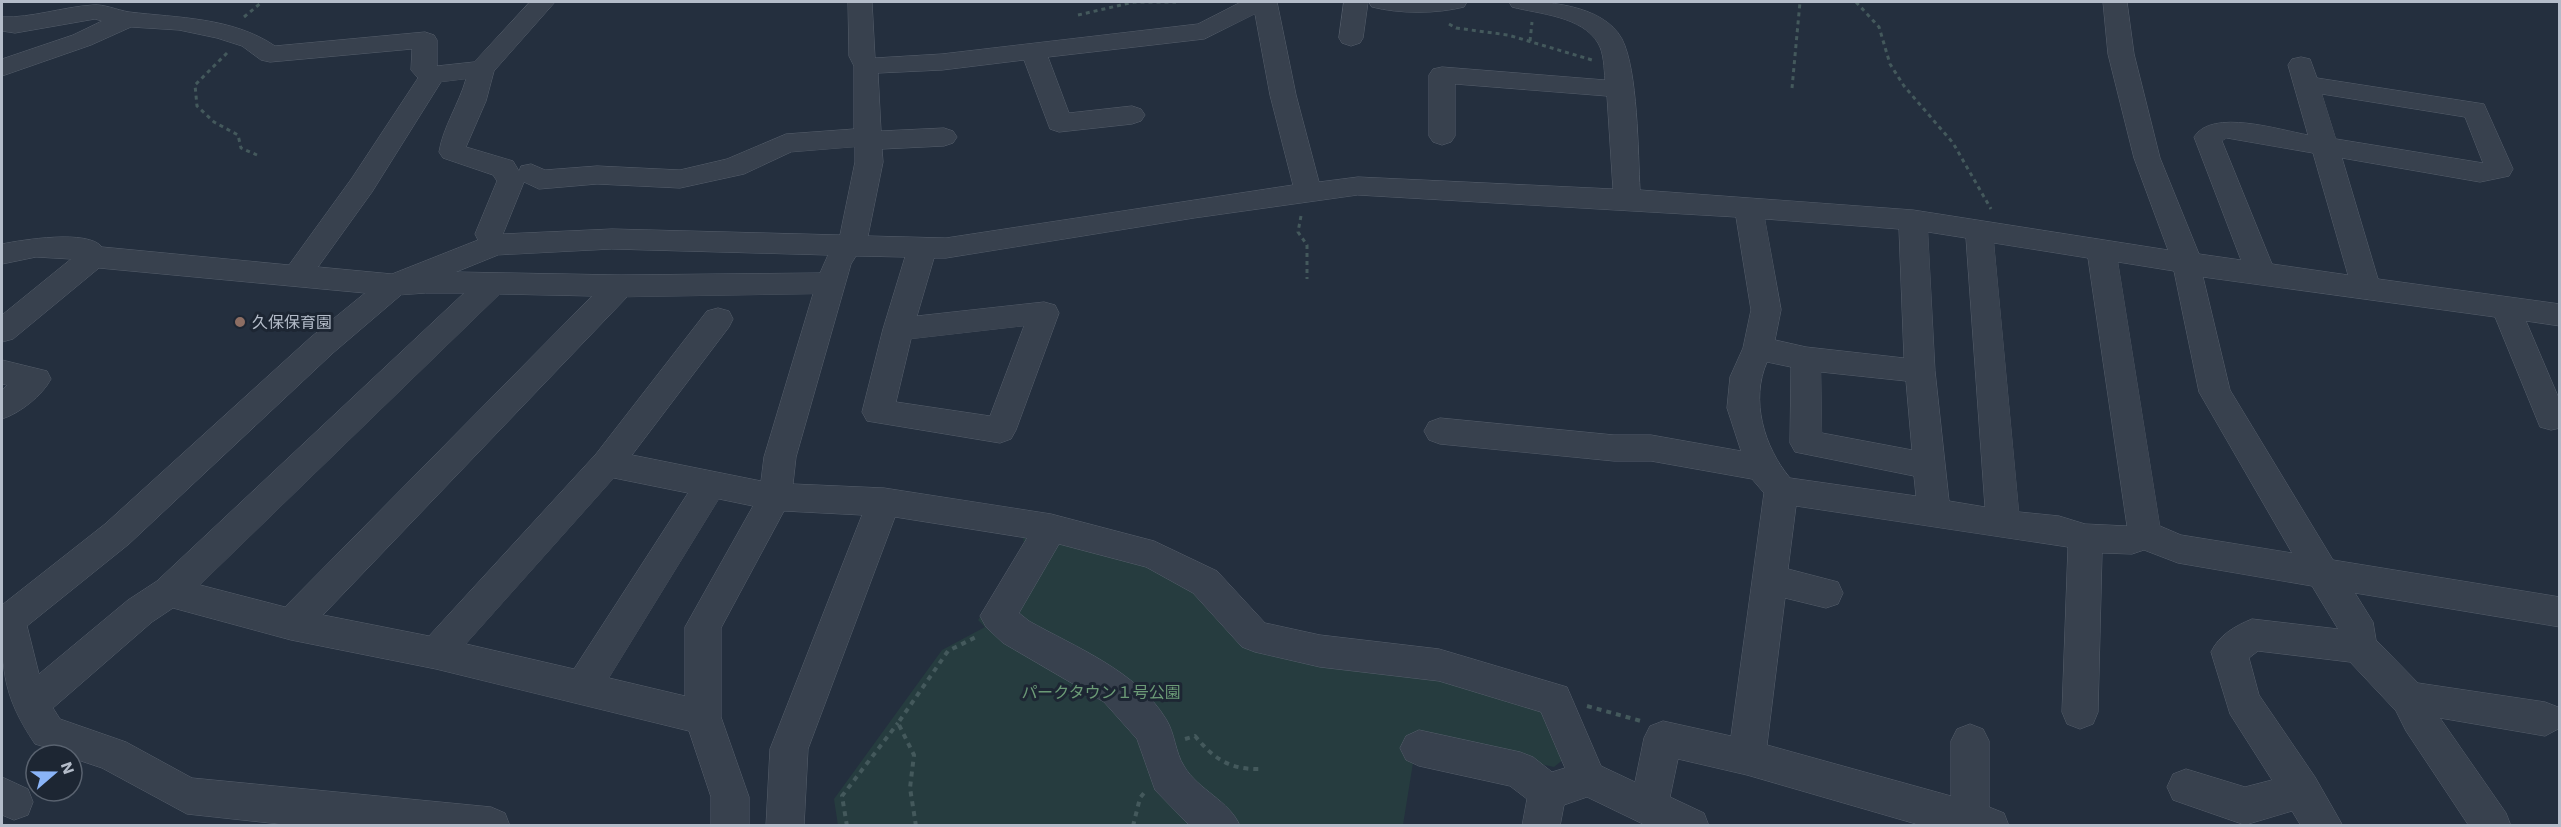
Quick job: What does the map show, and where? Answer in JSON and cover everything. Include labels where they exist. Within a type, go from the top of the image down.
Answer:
[{"type":"street","points":[[543,2],[482,69],[473,101],[454,140],[452,152],[503,168],[527,170],[539,180],[597,175],[680,179],[734,167],[786,143],[856,138],[868,140],[944,137]]},
{"type":"street","points":[[730,825],[730,797],[703,717],[703,627],[775,497],[780,457],[837,264],[856,232],[869,162],[865,74],[867,66],[862,56],[860,2]]},
{"type":"street","points":[[867,66],[1034,52],[1204,32],[1259,2]]},
{"type":"street","points":[[1265,2],[1300,193]]},
{"type":"street","points":[[1351,38],[1356,2]]},
{"type":"street","points":[[1381,2],[1415,4],[1455,2]]},
{"type":"street","points":[[1521,2],[1560,11],[1593,24],[1610,41],[1619,88],[1628,199]]},
{"type":"street","points":[[2115,2],[2121,54],[2147,158],[2188,263],[2188,278],[2215,392],[2322,572],[2355,622],[2359,646],[2409,699],[2419,719],[2493,825]]},
{"type":"street","points":[[2,24],[15,25],[84,16],[95,12],[128,19],[179,22],[238,36],[251,40],[270,54],[425,40],[424,70],[433,75],[482,69]]},
{"type":"street","points":[[2,68],[82,40],[128,19]]},
{"type":"street","points":[[1034,52],[1059,123],[1132,115]]},
{"type":"street","points":[[296,276],[350,184],[433,75]]},
{"type":"street","points":[[1442,136],[1442,75],[1619,88]]},
{"type":"street","points":[[2261,273],[2207,137],[2224,129],[2325,147],[2480,173],[2499,169],[2475,110],[2329,86],[2304,76],[2325,147],[2366,288]]},
{"type":"street","points":[[495,245],[489,234],[527,170]]},
{"type":"street","points":[[491,825],[187,796],[112,754],[48,732],[29,705],[5,622],[117,534],[322,345],[394,285],[495,245],[612,239],[946,248],[1358,186],[1628,199],[1913,220],[2188,263],[2506,308],[2556,318]]},
{"type":"street","points":[[1747,757],[1770,580],[1771,479],[1743,408],[1745,377],[1758,348],[1766,310],[1749,208]]},
{"type":"street","points":[[1913,220],[1920,371],[1934,512]]},
{"type":"street","points":[[1990,231],[2003,524]]},
{"type":"street","points":[[2,254],[36,247],[88,250],[93,257]]},
{"type":"street","points":[[2101,248],[2145,535]]},
{"type":"street","points":[[898,329],[1044,313],[1000,430],[878,412],[898,329],[922,249]]},
{"type":"street","points":[[2,331],[93,257],[394,285],[426,282],[620,286],[832,283]]},
{"type":"street","points":[[29,705],[140,611],[169,592],[492,284]]},
{"type":"street","points":[[291,624],[620,286]]},
{"type":"street","points":[[2506,308],[2551,418]]},
{"type":"street","points":[[436,653],[607,463],[718,319]]},
{"type":"street","points":[[1758,348],[1806,359],[1920,371]]},
{"type":"street","points":[[1806,359],[1806,443],[1929,466]]},
{"type":"street","points":[[2,372],[36,379],[2,407]]},
{"type":"street","points":[[1440,431],[1614,448],[1651,448],[1771,479],[1934,512],[2003,524],[2059,530],[2085,538],[2132,540],[2145,535],[2178,549],[2559,612]]},
{"type":"street","points":[[607,463],[775,497],[884,502],[1051,528],[1154,555],[1205,582],[1255,636],[1320,651],[1439,664],[1554,699],[1588,779],[1690,825]]},
{"type":"street","points":[[582,688],[712,483]]},
{"type":"street","points":[[785,825],[789,749],[884,502]]},
{"type":"street","points":[[1051,528],[998,616],[1016,632],[1117,690],[1153,730],[1168,777],[1210,819],[1221,825]]},
{"type":"street","points":[[2080,712],[2085,538]]},
{"type":"street","points":[[1770,580],[1826,593]]},
{"type":"street","points":[[169,592],[291,624],[436,653],[703,717]]},
{"type":"street","points":[[2324,825],[2243,702],[2229,652],[2252,635],[2359,646]]},
{"type":"street","points":[[2409,699],[2447,702],[2545,719]]},
{"type":"street","points":[[1649,807],[1664,738],[1747,757],[1980,822],[1970,741]]},
{"type":"street","points":[[1419,748],[1520,770],[1544,809],[1588,779]]},
{"type":"street","points":[[2186,787],[2245,806],[2302,790]]},
{"type":"path","points":[[257,155],[241,148],[238,135],[214,123],[197,106],[195,85],[236,43],[238,36],[233,26],[262,2]]},
{"type":"path","points":[[1078,15],[1134,2],[1176,2]]},
{"type":"path","points":[[1792,88],[1800,2]]},
{"type":"path","points":[[1856,2],[1879,27],[1890,64],[1904,86],[1953,143],[1998,220],[1990,231]]},
{"type":"path","points":[[1415,4],[1456,28],[1508,34],[1599,62],[1615,62]]},
{"type":"path","points":[[1300,193],[1302,219],[1298,232],[1307,245],[1307,279]]},
{"type":"path","points":[[847,825],[842,796],[898,723],[948,651],[1005,621]]},
{"type":"path","points":[[1554,699],[1652,725],[1664,738]]},
{"type":"path","points":[[898,723],[914,755],[910,788],[916,825]]},
{"type":"path","points":[[1158,746],[1195,736],[1215,760],[1241,771],[1261,769]]},
{"type":"green space","name":"パークタウン１号公園","points":[[1022,533],[1147,567],[1196,590],[1236,639],[1405,671],[1545,706],[1570,754],[1554,767],[1417,738],[1403,825],[838,826],[834,799],[942,650],[985,627],[978,620],[1026,553]]},
{"type":"place","name":"久保保育園","points":[[240,322]]}]
